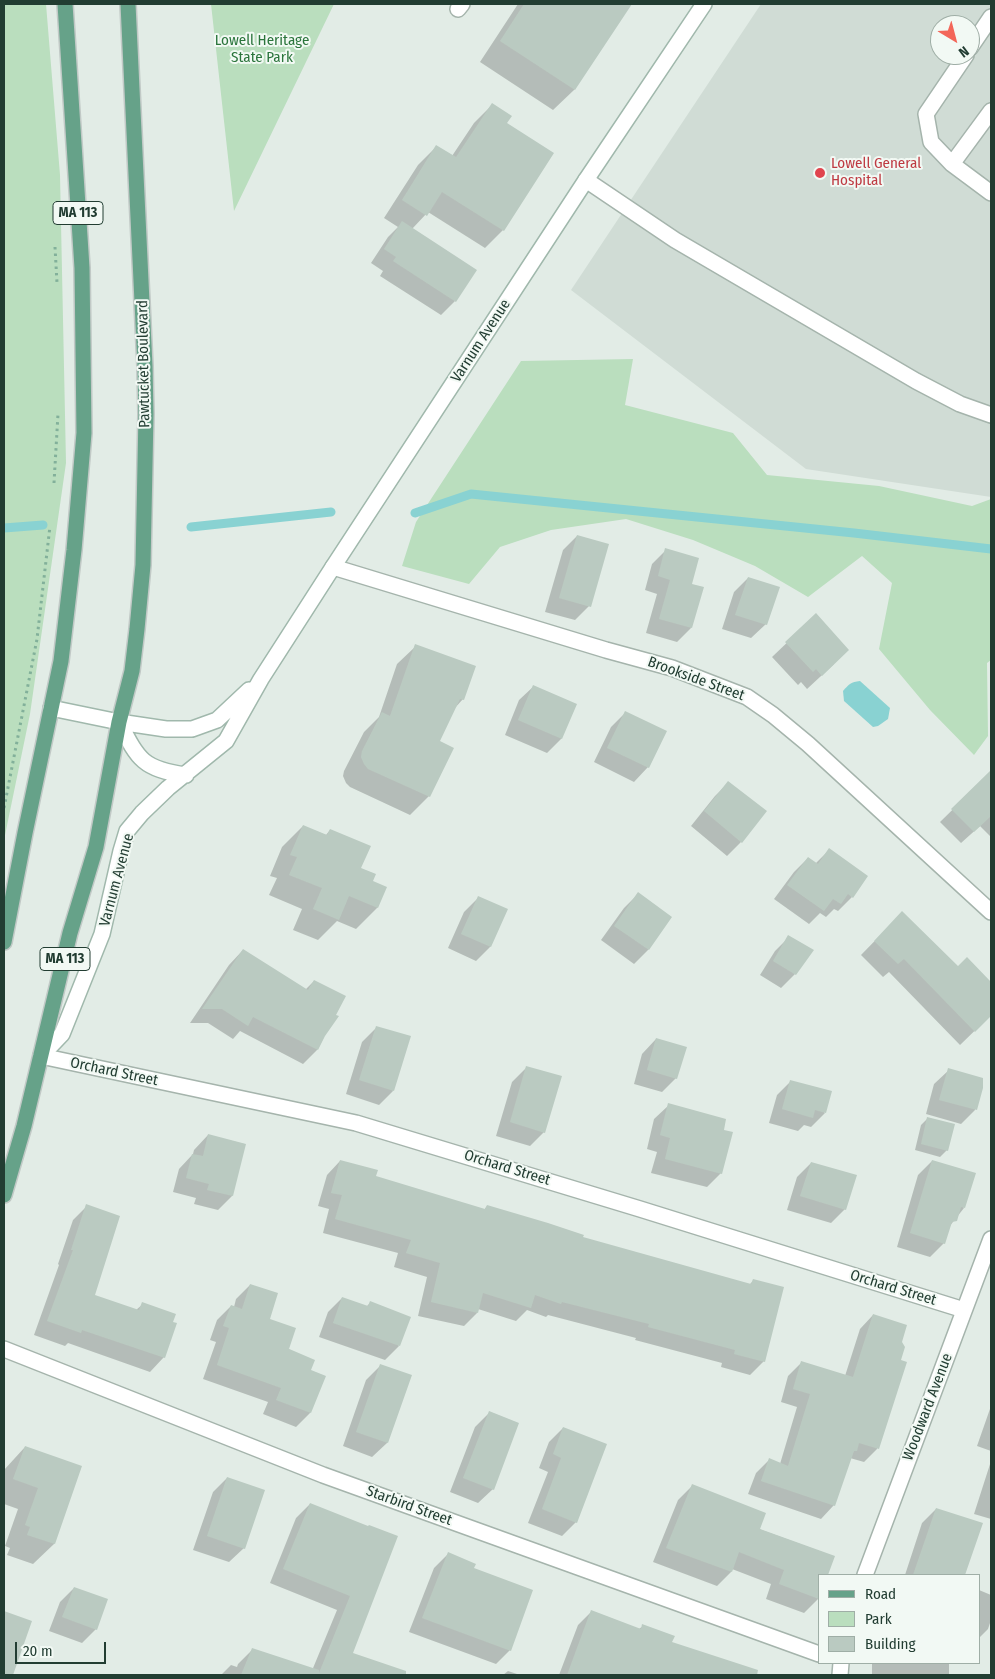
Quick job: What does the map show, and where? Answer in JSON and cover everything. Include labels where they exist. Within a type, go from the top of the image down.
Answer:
[{"type":"main road","name":"MA 113","points":[[4,942],[61,661],[74,550],[84,433],[82,268],[64,4]]},
{"type":"main road","name":"Pawtucket Boulevard","points":[[119,722],[132,671],[138,620],[142,565],[146,414],[128,4]]},
{"type":"main road","name":"Varnum Avenue","points":[[4,1195],[24,1126],[70,934],[96,846],[119,722]]},
{"type":"street","name":"Varnum Avenue","points":[[41,1056],[62,1034],[102,934],[127,832],[142,813],[168,788],[226,741],[261,679],[333,567],[586,180],[704,4]]},
{"type":"street","points":[[980,33],[991,16]]},
{"type":"street","points":[[959,65],[926,114],[931,142],[952,164],[991,192]]},
{"type":"street","points":[[952,164],[991,111]]},
{"type":"street","points":[[586,180],[675,240],[916,381],[960,404],[991,415]]},
{"type":"street","name":"Brookside Street","points":[[333,567],[596,647],[672,668],[747,697],[773,714],[808,744],[991,912]]},
{"type":"street","name":"Varnum Avenue","points":[[51,708],[119,722],[166,729],[192,729],[217,720],[261,679]]},
{"type":"street","points":[[119,722],[135,752],[148,764],[165,772],[186,775]]},
{"type":"street","name":"Orchard Street","points":[[41,1056],[356,1123],[964,1310]]},
{"type":"street","name":"Woodward Avenue","points":[[865,1574],[991,1239]]},
{"type":"street","name":"Starbird Street","points":[[4,1349],[323,1475],[818,1654]]},
{"type":"path","points":[[54,239],[57,288]]},
{"type":"path","points":[[54,490],[59,405]]},
{"type":"path","points":[[4,808],[37,639],[51,518]]},
{"type":"shaded area","name":"Lowell General Hospital","points":[[761,4],[991,4],[991,497],[806,469],[571,290]]},
{"type":"green space","points":[[4,4],[46,4],[60,175],[66,463],[30,714],[4,840]]},
{"type":"green space","name":"Lowell Heritage State Park","points":[[211,4],[334,4],[234,211]]},
{"type":"green space","points":[[633,359],[625,405],[733,433],[767,475],[879,486],[972,506],[991,499],[991,660],[987,663],[988,736],[974,755],[930,710],[879,649],[892,583],[862,556],[808,597],[755,566],[693,540],[626,519],[551,530],[500,547],[469,584],[402,566],[416,522],[521,361]]},
{"type":"water","points":[[860,681],[890,708],[888,719],[878,726],[873,727],[844,701],[843,691],[850,684]]},
{"type":"building","points":[[524,4],[632,4],[575,90],[500,41]]},
{"type":"building","points":[[492,103],[512,116],[507,123],[554,153],[504,231],[442,192],[427,216],[402,200],[436,145],[456,157]]},
{"type":"building","points":[[402,221],[477,270],[456,302],[393,261],[396,257],[384,249]]},
{"type":"building","points":[[577,535],[609,544],[591,607],[559,598]]},
{"type":"building","points":[[665,548],[699,558],[692,584],[704,587],[692,628],[659,619],[670,580],[658,576]]},
{"type":"building","points":[[748,577],[780,587],[767,625],[735,615]]},
{"type":"building","points":[[816,613],[849,650],[822,676],[816,669],[813,672],[785,642]]},
{"type":"building","points":[[415,644],[476,666],[464,700],[460,699],[440,741],[454,748],[430,797],[368,769],[361,757],[362,751],[382,712],[390,716]]},
{"type":"building","points":[[533,685],[577,704],[562,739],[518,720]]},
{"type":"building","points":[[625,711],[667,731],[649,768],[607,748]]},
{"type":"building","points":[[991,770],[991,816],[974,832],[951,809]]},
{"type":"building","points":[[728,781],[767,811],[742,843],[704,811]]},
{"type":"building","points":[[303,825],[327,835],[330,829],[371,846],[361,868],[376,874],[373,881],[387,887],[378,908],[349,896],[339,920],[313,909],[322,888],[289,875],[297,857],[290,855]]},
{"type":"building","points":[[829,848],[868,876],[853,898],[848,894],[841,904],[833,899],[824,911],[787,885],[808,857],[818,864]]},
{"type":"building","points":[[638,892],[672,917],[649,950],[614,926]]},
{"type":"building","points":[[478,896],[508,909],[491,947],[461,934]]},
{"type":"building","points":[[902,911],[958,966],[967,957],[991,982],[991,1016],[975,1032],[904,959],[898,964],[874,941]]},
{"type":"building","points":[[788,935],[814,950],[796,975],[773,961]]},
{"type":"building","points":[[243,949],[308,990],[314,980],[346,996],[336,1015],[339,1016],[318,1050],[253,1017],[248,1026],[222,1009],[202,1009]]},
{"type":"building","points":[[376,1026],[411,1036],[394,1091],[359,1080]]},
{"type":"building","points":[[656,1038],[687,1047],[677,1079],[647,1070]]},
{"type":"building","points":[[526,1066],[562,1076],[545,1133],[510,1122]]},
{"type":"building","points":[[948,1068],[983,1078],[983,1088],[977,1110],[939,1100]]},
{"type":"building","points":[[790,1080],[832,1091],[826,1113],[815,1110],[813,1118],[782,1109]]},
{"type":"building","points":[[668,1103],[726,1119],[724,1130],[733,1132],[722,1174],[665,1159],[670,1138],[660,1135]]},
{"type":"building","points":[[927,1117],[955,1124],[948,1151],[921,1144]]},
{"type":"building","points":[[208,1134],[246,1144],[233,1196],[207,1190],[209,1184],[186,1178],[192,1154],[203,1156]]},
{"type":"building","points":[[340,1160],[378,1170],[376,1176],[485,1209],[487,1205],[584,1235],[583,1237],[751,1284],[753,1279],[784,1287],[765,1362],[734,1354],[735,1350],[648,1327],[649,1324],[562,1302],[561,1304],[535,1295],[531,1308],[483,1293],[478,1313],[431,1302],[440,1263],[406,1253],[411,1240],[335,1219],[342,1195],[331,1193]]},
{"type":"building","points":[[932,1160],[976,1173],[965,1208],[961,1207],[957,1221],[952,1222],[945,1244],[910,1233]]},
{"type":"building","points":[[811,1162],[857,1175],[846,1210],[800,1196]]},
{"type":"building","points":[[86,1204],[120,1216],[95,1295],[139,1310],[142,1302],[176,1314],[173,1322],[177,1323],[165,1358],[82,1330],[81,1333],[47,1321],[73,1250],[71,1250]]},
{"type":"building","points":[[250,1284],[278,1293],[270,1319],[296,1328],[289,1349],[315,1360],[311,1370],[326,1376],[311,1413],[276,1400],[281,1388],[217,1365],[229,1328],[223,1326],[231,1305],[242,1309]]},
{"type":"building","points":[[342,1297],[368,1306],[370,1301],[411,1317],[400,1346],[333,1323]]},
{"type":"building","points":[[873,1314],[907,1325],[902,1342],[905,1347],[901,1360],[907,1362],[879,1449],[859,1443],[857,1451],[854,1451],[835,1506],[761,1481],[769,1458],[788,1466],[810,1394],[793,1389],[801,1361],[853,1377]]},
{"type":"building","points":[[380,1364],[412,1375],[388,1443],[356,1432]]},
{"type":"building","points":[[489,1411],[519,1423],[494,1490],[463,1478]]},
{"type":"building","points":[[563,1427],[607,1444],[577,1523],[542,1509],[561,1458],[553,1454]]},
{"type":"building","points":[[25,1446],[82,1466],[55,1544],[27,1535],[30,1527],[25,1525],[38,1488],[13,1479]]},
{"type":"building","points":[[227,1477],[265,1490],[245,1549],[207,1536]]},
{"type":"building","points":[[692,1484],[766,1513],[760,1529],[835,1556],[828,1574],[818,1574],[818,1599],[779,1584],[784,1570],[739,1552],[732,1572],[666,1548]]},
{"type":"building","points":[[310,1503],[398,1536],[353,1653],[406,1671],[406,1675],[241,1675],[252,1648],[319,1670],[319,1673],[350,1596],[283,1569]]},
{"type":"building","points":[[936,1508],[983,1523],[965,1574],[913,1574]]},
{"type":"building","points":[[448,1552],[476,1564],[474,1568],[533,1590],[511,1651],[422,1618]]},
{"type":"building","points":[[74,1587],[108,1599],[97,1630],[62,1617]]},
{"type":"building","points":[[591,1610],[641,1629],[642,1624],[675,1636],[672,1642],[758,1670],[757,1675],[567,1675]]},
{"type":"building","points":[[4,1611],[32,1621],[13,1675],[4,1675]]},
{"type":"waterway","points":[[415,513],[471,494],[854,533],[991,549]]},
{"type":"waterway","points":[[191,527],[331,512]]},
{"type":"waterway","points":[[4,528],[43,525]]},
{"type":"place","name":"Lowell General Hospital","points":[[820,173]]}]
